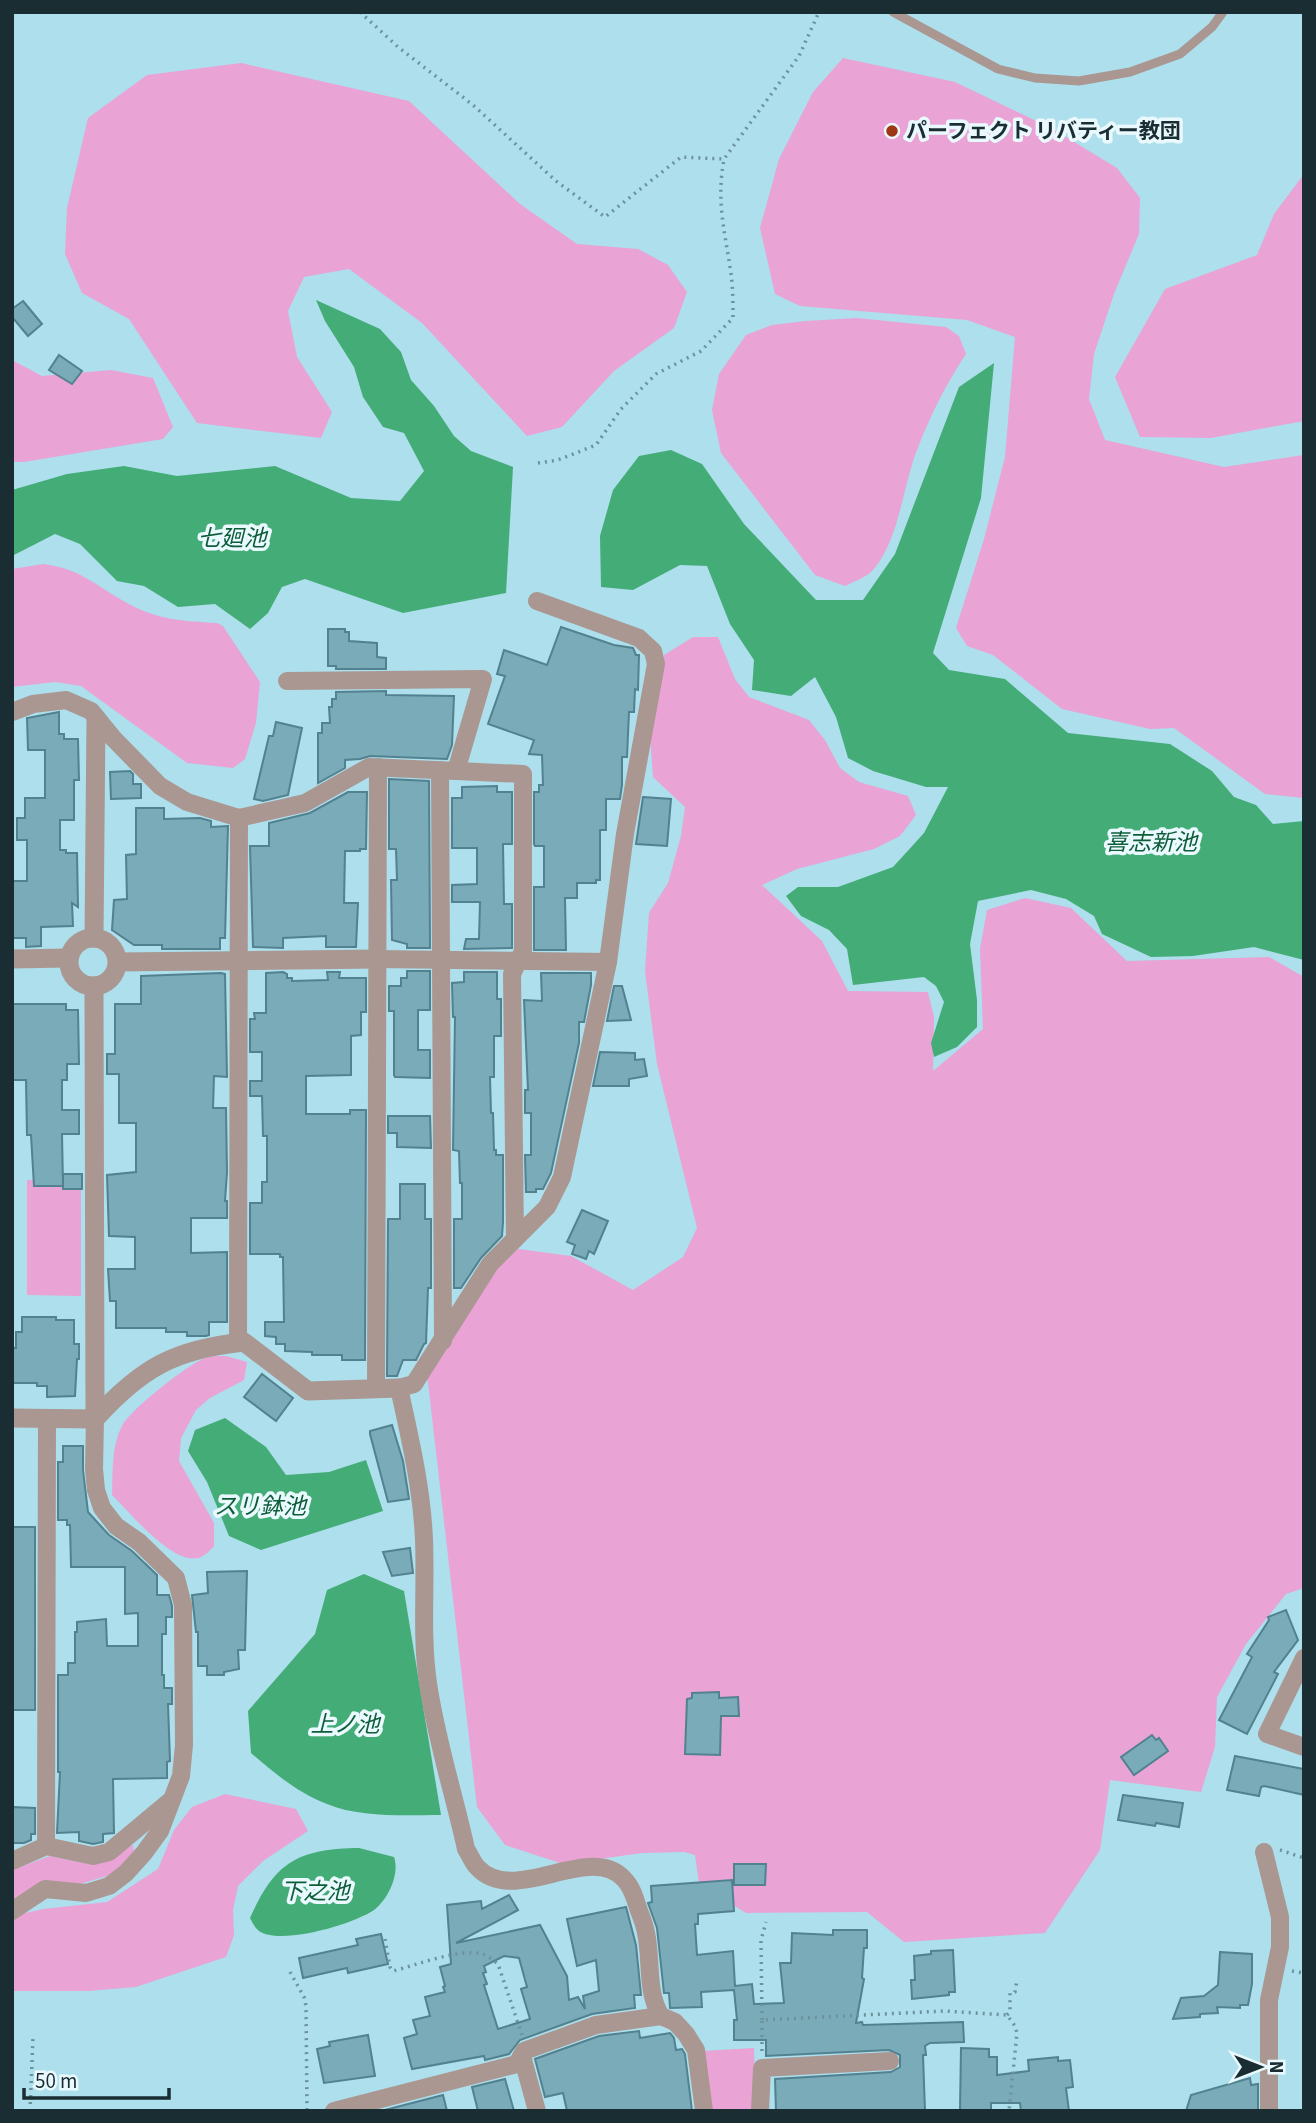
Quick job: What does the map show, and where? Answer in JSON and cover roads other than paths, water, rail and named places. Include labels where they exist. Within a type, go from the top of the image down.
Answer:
[{"type":"street","points":[[12,1418],[95,1419],[120,1391],[169,1359],[206,1346],[244,1342],[309,1391],[399,1388],[414,1384],[490,1264],[547,1207],[562,1177],[608,962],[625,834],[656,664],[653,651],[639,638],[537,601]]},
{"type":"street","points":[[287,681],[483,679],[448,770],[441,960],[443,1341]]},
{"type":"street","points":[[12,712],[33,704],[66,700],[91,711],[160,786],[187,802],[239,818],[305,803],[369,767],[523,774],[523,951],[512,974],[515,1239]]},
{"type":"street","points":[[94,938],[96,718]]},
{"type":"street","points":[[376,1389],[378,767]]},
{"type":"street","points":[[238,1343],[239,818]]},
{"type":"street","points":[[94,938],[110,946],[116,953],[118,962],[110,978],[94,986],[77,978],[70,969],[68,958],[78,943],[94,938]]},
{"type":"street","points":[[12,959],[68,958]]},
{"type":"street","points":[[118,962],[377,959],[608,962]]},
{"type":"street","points":[[12,1911],[45,1889],[86,1893],[109,1886],[126,1873],[160,1831],[181,1776],[184,1745],[183,1605],[176,1578],[139,1542],[116,1526],[102,1508],[96,1490],[94,986]]},
{"type":"street","points":[[399,1388],[422,1510],[428,1684],[466,1849],[478,1869],[494,1878],[525,1880],[586,1867],[611,1869],[625,1880],[634,1893],[646,1934],[654,2005],[661,2016]]},
{"type":"street","points":[[46,1846],[47,1418]]},
{"type":"street","points":[[1304,1658],[1267,1734],[1304,1747]]},
{"type":"street","points":[[12,1861],[46,1846],[93,1856],[109,1852],[172,1800]]},
{"type":"street","points":[[1264,1852],[1279,1917],[1279,1947],[1269,2000],[1269,2111]]},
{"type":"street","points":[[334,2111],[517,2064],[523,2053],[596,2025],[661,2016],[674,2022],[696,2050],[704,2111]]},
{"type":"street","points":[[523,2053],[537,2111]]},
{"type":"street","points":[[760,2111],[762,2067],[844,2057],[890,2061]]},
{"type":"lane","points":[[893,12],[998,69],[1035,78],[1079,81],[1130,72],[1180,54],[1212,27],[1223,12]]},
{"type":"water","name":"七廻池","points":[[316,300],[380,329],[401,352],[411,380],[434,406],[454,436],[471,451],[513,467],[506,593],[403,613],[305,579],[282,587],[268,613],[250,629],[215,604],[178,607],[144,586],[117,581],[80,544],[55,534],[12,556],[12,490],[67,474],[124,466],[177,476],[275,466],[351,498],[400,501],[424,471],[404,433],[383,427],[363,397],[354,367],[325,321]]},
{"type":"water","name":"喜志新池","points":[[994,363],[981,498],[933,653],[949,670],[1005,679],[1068,733],[1170,744],[1212,771],[1234,797],[1256,805],[1273,824],[1304,821],[1304,960],[1254,947],[1193,956],[1151,957],[1102,934],[1094,916],[1066,899],[1031,890],[978,901],[970,944],[977,1000],[977,1027],[957,1047],[934,1057],[931,1043],[944,1002],[936,986],[924,977],[853,985],[847,949],[829,930],[801,916],[786,896],[798,887],[838,887],[893,867],[924,833],[948,787],[926,787],[873,771],[848,758],[836,717],[815,677],[791,696],[752,690],[754,660],[730,624],[707,566],[680,565],[633,590],[601,587],[600,536],[613,490],[639,456],[671,450],[702,464],[744,524],[816,600],[863,600],[895,554],[959,387]]},
{"type":"water","name":"スリ鉢池","points":[[225,1418],[266,1447],[286,1475],[329,1472],[366,1460],[383,1511],[261,1550],[229,1536],[207,1482],[188,1451],[195,1430]]},
{"type":"water","name":"上ノ池","points":[[364,1574],[404,1591],[441,1815],[383,1815],[340,1808],[296,1788],[251,1753],[248,1711],[315,1634],[327,1590]]},
{"type":"water","name":"下之池","points":[[359,1848],[394,1857],[392,1886],[374,1910],[334,1927],[299,1935],[269,1935],[255,1927],[250,1918],[259,1899],[269,1883],[291,1862],[320,1851]]},
{"type":"place","name":"パーフェクト リバティー教団","points":[[892,131]]}]
